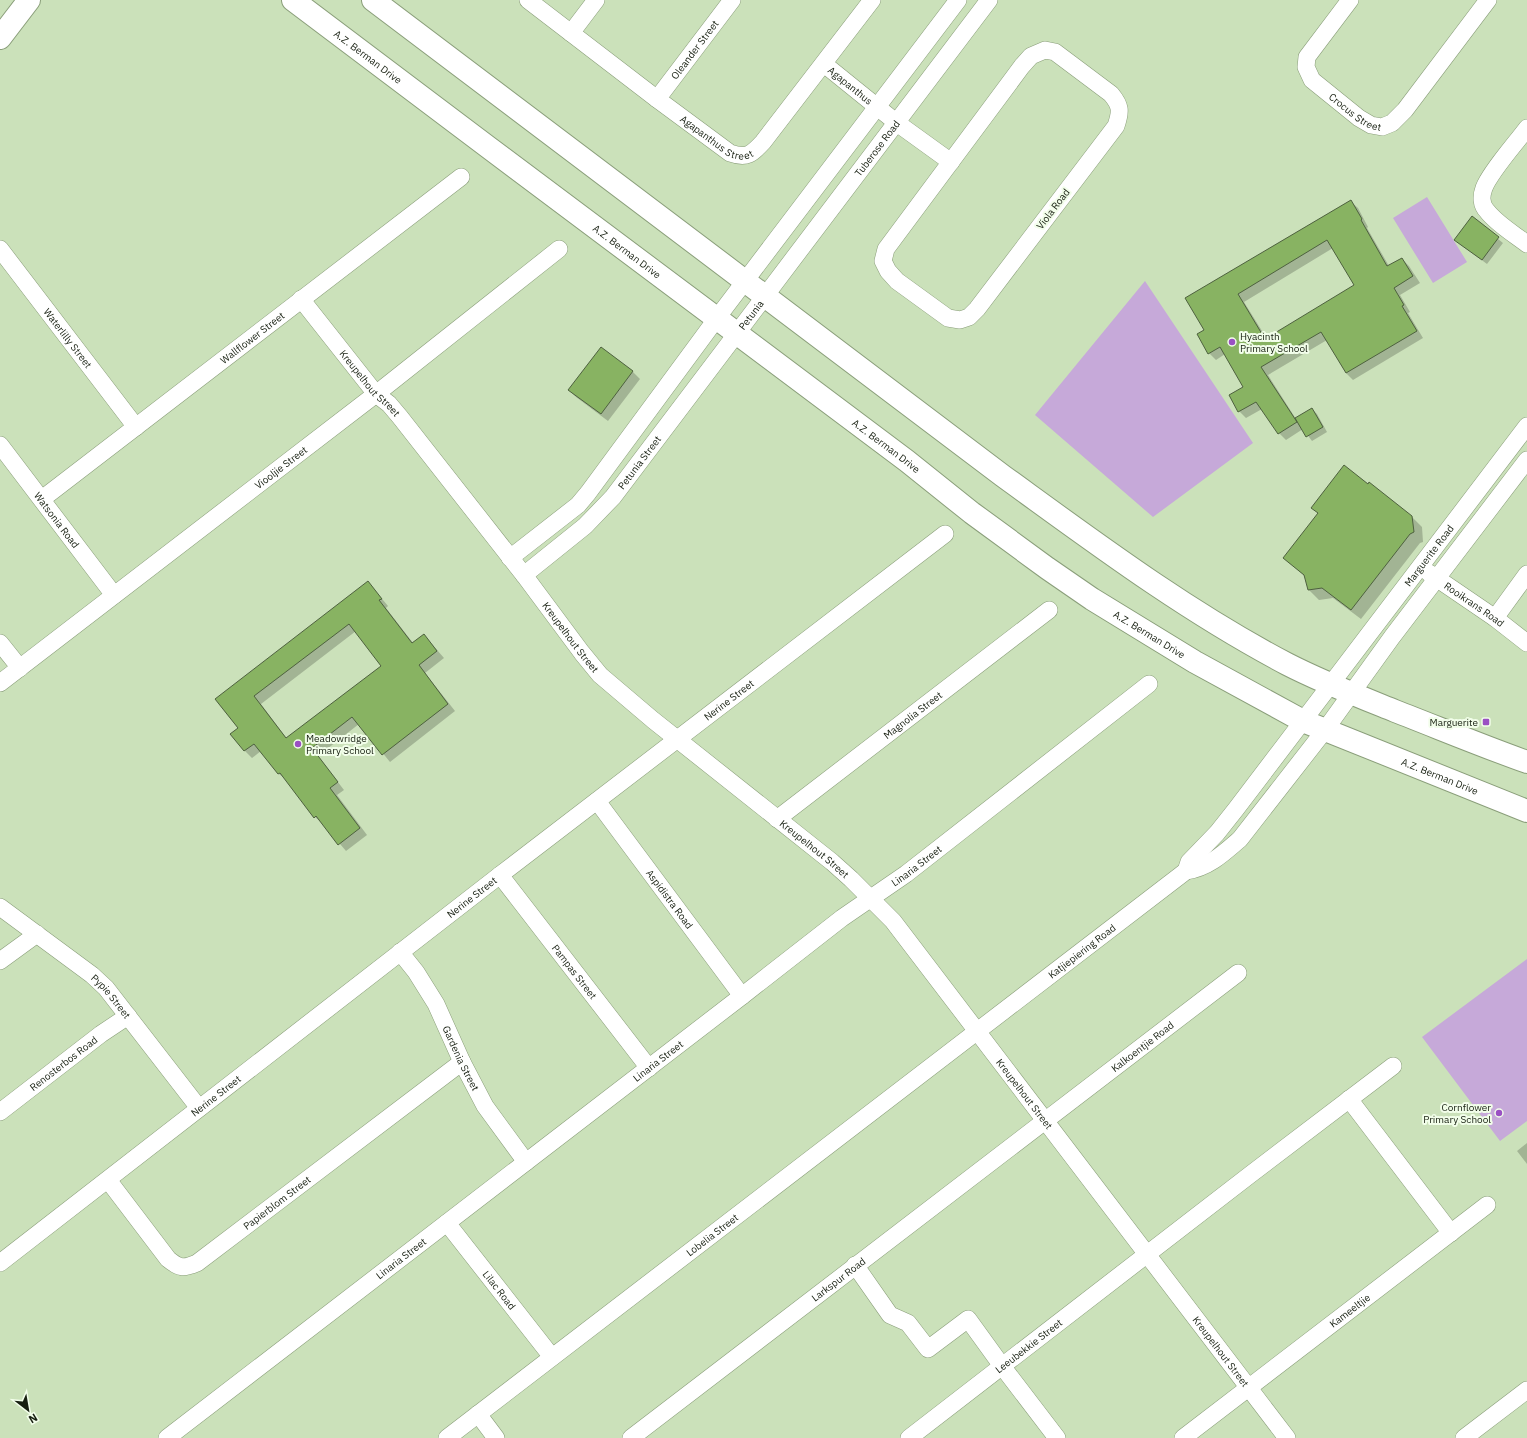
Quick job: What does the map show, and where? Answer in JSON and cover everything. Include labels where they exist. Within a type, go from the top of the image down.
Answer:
[{"type":"main road","points":[[0,38],[28,0]]},
{"type":"main road","name":"A.Z. Berman Drive","points":[[293,0],[907,461],[972,513],[1092,599],[1195,662],[1303,721],[1527,811]]},
{"type":"main road","points":[[373,0],[1003,476],[1093,541],[1196,611],[1288,664],[1330,684],[1527,762]]},
{"type":"street","name":"Agapanthus Street","points":[[528,0],[656,99],[730,153],[744,156],[754,152],[763,142],[872,0]]},
{"type":"street","points":[[571,33],[596,0]]},
{"type":"street","name":"Oleander Street","points":[[656,99],[732,0]]},
{"type":"street","points":[[510,558],[578,505],[593,487],[717,318],[958,0]]},
{"type":"street","name":"Tuberose Road","points":[[765,296],[897,123],[988,0]]},
{"type":"street","name":"Crocus Street","points":[[1350,0],[1307,57],[1306,67],[1312,80],[1359,118],[1371,125],[1382,127],[1392,123],[1405,110],[1488,0]]},
{"type":"street","name":"Viola Road","points":[[1045,50],[1055,52],[1111,94],[1118,103],[1120,114],[1116,126],[977,309],[969,317],[960,320],[948,318],[896,281],[888,271],[883,261],[886,249],[951,162],[1022,66],[1031,56],[1045,50]]},
{"type":"street","name":"Agapanthus","points":[[824,64],[877,107]]},
{"type":"street","points":[[877,107],[951,162]]},
{"type":"street","points":[[1527,128],[1484,187],[1482,200],[1486,210],[1493,218],[1527,244]]},
{"type":"street","name":"Wallflower Street","points":[[42,499],[462,177]]},
{"type":"street","name":"Waterlilly Street","points":[[0,248],[136,427]]},
{"type":"street","name":"Viooljie Street","points":[[0,683],[376,394],[560,249]]},
{"type":"street","name":"Petunia","points":[[737,333],[765,296]]},
{"type":"street","name":"Kreupelhout Street","points":[[301,299],[376,394],[389,404],[400,417],[524,575],[600,675],[653,720],[832,862],[893,921],[1148,1254],[1286,1438]]},
{"type":"street","name":"Petunia Street","points":[[524,575],[579,531],[613,497],[737,333]]},
{"type":"street","name":"Marguerite Road","points":[[1303,721],[1527,426]]},
{"type":"street","name":"Watsonia Road","points":[[0,445],[114,595]]},
{"type":"street","points":[[1352,693],[1392,637],[1527,460]]},
{"type":"street","name":"Nerine Street","points":[[0,1263],[500,874],[945,534]]},
{"type":"street","name":"Rooikrans Road","points":[[1420,568],[1438,578],[1495,618],[1527,643]]},
{"type":"street","points":[[1495,618],[1527,574]]},
{"type":"street","name":"Magnolia Street","points":[[777,819],[1049,610]]},
{"type":"street","points":[[0,643],[20,668]]},
{"type":"street","name":"Linaria Street","points":[[167,1438],[842,918],[906,874],[1149,684]]},
{"type":"street","name":"Katjiepiering Road","points":[[1186,871],[1195,870],[1207,864],[1224,853],[1240,839],[1352,693]]},
{"type":"street","name":"Katjiepiering Road","points":[[977,1031],[1186,871],[1190,862],[1222,828],[1303,721]]},
{"type":"street","name":"Aspidistra Road","points":[[597,801],[742,996]]},
{"type":"street","name":"Pampas Street","points":[[500,874],[649,1068]]},
{"type":"street","name":"Pypie Street","points":[[0,907],[99,982],[128,1016],[199,1108]]},
{"type":"street","points":[[0,961],[37,934]]},
{"type":"street","name":"Gardenia Street","points":[[400,952],[416,972],[436,1004],[462,1062],[485,1106],[526,1162]]},
{"type":"street","name":"Kalkoentjie Road","points":[[1046,1121],[1238,973]]},
{"type":"street","name":"Renosterbos Road","points":[[0,1112],[101,1034],[128,1016]]},
{"type":"street","name":"Lobelia Street","points":[[447,1438],[977,1031]]},
{"type":"street","name":"Papierblom Street","points":[[108,1180],[168,1259],[177,1266],[187,1267],[197,1264],[462,1062]]},
{"type":"street","points":[[1148,1254],[1393,1066]]},
{"type":"street","points":[[1349,1099],[1451,1233]]},
{"type":"street","name":"Larkspur Road","points":[[630,1438],[855,1265],[1046,1121]]},
{"type":"street","name":"Kameeltjie","points":[[1249,1388],[1487,1205]]},
{"type":"street","name":"Lilac Road","points":[[447,1223],[552,1357]]},
{"type":"street","name":"Leeubekkie Street","points":[[909,1438],[1148,1254]]},
{"type":"street","points":[[855,1265],[890,1315],[908,1323],[928,1349],[968,1319],[1057,1438]]},
{"type":"street","points":[[1183,1438],[1249,1388]]},
{"type":"street","points":[[1464,1438],[1527,1390]]},
{"type":"street","points":[[478,1414],[496,1438]]},
{"type":"shaded area","points":[[1427,197],[1467,262],[1433,283],[1393,218]]},
{"type":"shaded area","points":[[1145,281],[1253,443],[1153,517],[1035,415]]},
{"type":"shaded area","name":"Cornflower Primary School","points":[[1527,959],[1527,1121],[1500,1141],[1422,1037]]},
{"type":"building","points":[[1351,200],[1387,266],[1402,258],[1413,276],[1394,288],[1404,305],[1402,306],[1417,331],[1346,373],[1321,332],[1261,367],[1297,422],[1278,434],[1256,402],[1238,412],[1229,395],[1243,387],[1220,347],[1208,354],[1197,334],[1204,330],[1185,298]],"holes":[[[1327,240],[1354,285],[1265,339],[1238,294]]]},
{"type":"building","points":[[1472,216],[1499,237],[1482,260],[1454,240]]},
{"type":"building","points":[[601,347],[633,371],[601,414],[568,390]]},
{"type":"building","points":[[1312,408],[1323,427],[1306,437],[1295,418]]},
{"type":"building","points":[[1344,465],[1368,484],[1369,482],[1412,516],[1414,532],[1410,534],[1351,610],[1322,588],[1308,590],[1304,575],[1283,558],[1318,513],[1311,508]]},
{"type":"building","points":[[368,581],[382,599],[379,600],[412,643],[424,634],[437,651],[419,665],[448,704],[382,755],[352,717],[312,748],[338,782],[330,788],[360,828],[338,845],[316,816],[314,818],[280,773],[278,774],[254,744],[244,751],[230,734],[238,728],[215,699]],"holes":[[[349,624],[381,666],[286,738],[254,696]]]},
{"type":"place","name":"Hyacinth Primary School","points":[[1232,342]]},
{"type":"place","name":"Marguerite","points":[[1486,722]]},
{"type":"place","name":"Meadowridge Primary School","points":[[298,744]]},
{"type":"place","name":"Cornflower Primary School","points":[[1499,1113]]}]
